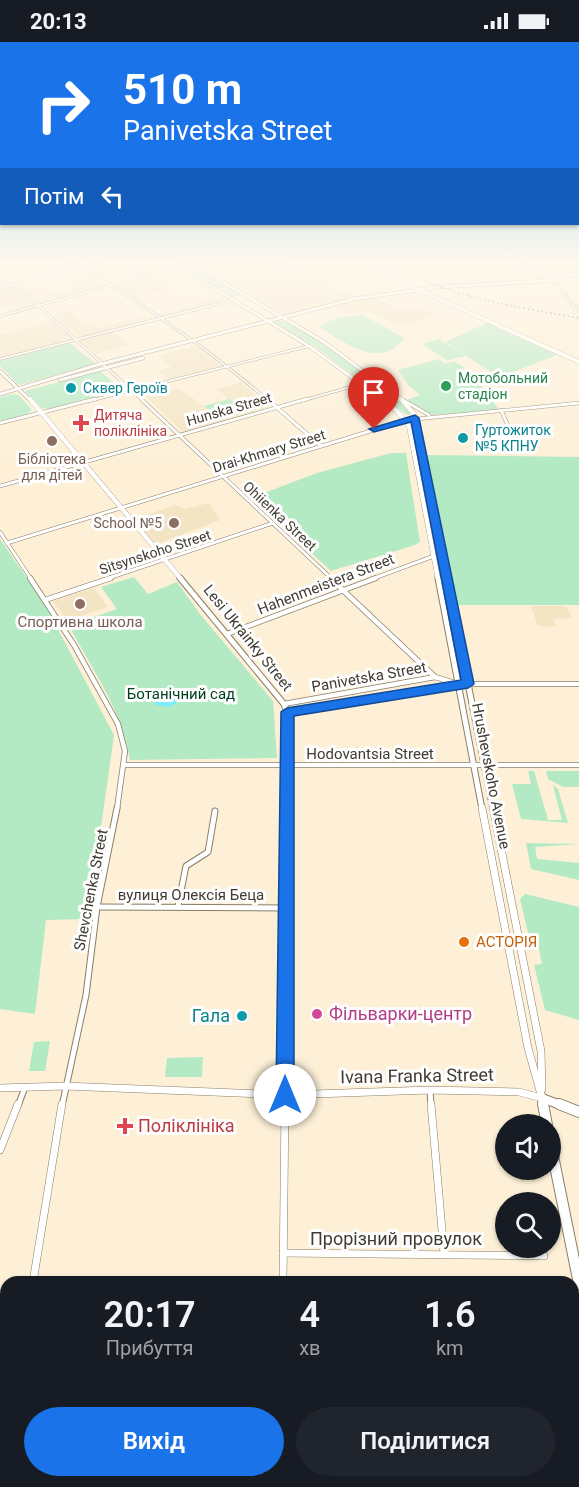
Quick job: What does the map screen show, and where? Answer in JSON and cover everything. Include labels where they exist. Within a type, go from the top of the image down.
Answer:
[{"type":"main road","points":[[0,394],[241,329]]},
{"type":"main road","points":[[282,329],[361,384],[405,420]]},
{"type":"main road","name":"Hrushevskoho Avenue","points":[[304,329],[396,395],[410,407],[415,418],[541,1051],[542,1098]]},
{"type":"main road","points":[[506,329],[579,362]]},
{"type":"main road","name":"Lesi Ukrainky Street","points":[[0,371],[43,412],[284,704],[287,712],[285,1095]]},
{"type":"main road","name":"Hrushevskoho Avenue","points":[[405,420],[434,556],[528,1048],[545,1114]]},
{"type":"main road","name":"Ivana Franka Street","points":[[0,1088],[65,1086],[285,1095],[430,1090],[519,1092],[579,1112]]},
{"type":"main road","points":[[558,1180],[577,1276]]},
{"type":"street","name":"Ohiienka Street","points":[[66,329],[180,434],[222,477],[435,677]]},
{"type":"street","points":[[0,359],[116,329]]},
{"type":"street","points":[[174,329],[228,366],[321,446]]},
{"type":"street","points":[[0,423],[309,346]]},
{"type":"street","name":"Hunska Street","points":[[0,486],[361,384]]},
{"type":"street","points":[[396,395],[425,414],[435,416]]},
{"type":"street","name":"Drai-Khmary Street","points":[[7,543],[405,420],[579,403]]},
{"type":"street","points":[[501,411],[516,444]]},
{"type":"street","name":"Sitsynskoho Street","points":[[45,600],[273,524]]},
{"type":"street","name":"Shevchenka Street","points":[[0,532],[74,645],[123,736],[124,765],[114,840],[97,907],[86,995],[65,1086],[34,1276]]},
{"type":"street","name":"Hahenmeistera Street","points":[[227,634],[434,556]]},
{"type":"street","name":"Panivetska Street","points":[[284,704],[435,677],[458,684]]},
{"type":"street","name":"Panivetska Street","points":[[287,712],[458,684],[579,684]]},
{"type":"street","name":"Hodovantsia Street","points":[[124,765],[287,767],[579,765]]},
{"type":"street","points":[[178,906],[186,866],[208,852],[215,811]]},
{"type":"street","name":"вулиця Олексія Беца","points":[[97,907],[285,908]]},
{"type":"street","points":[[0,1150],[26,1087]]},
{"type":"street","points":[[430,1090],[444,1253]]},
{"type":"street","name":"Lesi Ukrainky Street","points":[[283,1276],[285,1095]]},
{"type":"street","name":"Прорізний провулок","points":[[283,1253],[495,1255]]},
{"type":"shaded area","points":[[21,329],[62,329],[73,339],[0,358],[0,335]]},
{"type":"shaded area","points":[[71,329],[111,329],[81,338]]},
{"type":"shaded area","points":[[112,331],[129,345],[96,354],[80,340]]},
{"type":"shaded area","points":[[194,346],[222,366],[168,379],[158,371],[172,367],[159,356]]},
{"type":"shaded area","points":[[242,382],[269,407],[183,432],[145,396],[178,388],[204,406],[229,399],[217,389]]},
{"type":"shaded area","name":"School №5","points":[[209,503],[220,520],[155,545],[132,520],[175,505],[185,509]]},
{"type":"shaded area","name":"Спортивна школа","points":[[94,588],[108,607],[67,621],[53,601]]},
{"type":"shaded area","points":[[531,606],[566,606],[572,618],[554,619],[556,627],[538,626]]},
{"type":"green space","points":[[286,329],[299,329],[325,345],[389,393],[411,414],[407,415],[314,346]]},
{"type":"green space","points":[[323,329],[389,329],[404,338],[395,348],[374,353],[340,340]]},
{"type":"green space","points":[[473,329],[501,329],[557,355],[503,376],[497,376],[445,342]]},
{"type":"green space","points":[[439,339],[465,356],[447,360],[422,344]]},
{"type":"green space","points":[[70,343],[96,364],[19,385],[0,366],[0,361]]},
{"type":"green space","name":"Мотобольний стадіон","points":[[439,359],[445,364],[454,361],[465,368],[455,372],[481,385],[499,410],[432,415],[407,400],[420,395],[408,385],[398,370]]},
{"type":"green space","points":[[100,371],[120,388],[120,391],[49,409],[42,408],[25,391]]},
{"type":"green space","points":[[19,395],[32,410],[27,414],[0,421],[0,397]]},
{"type":"green space","points":[[229,399],[245,412],[220,419],[204,406]]},
{"type":"green space","points":[[391,453],[406,453],[420,542],[415,545],[331,571],[251,498],[317,473]]},
{"type":"green space","points":[[426,455],[579,457],[579,605],[457,605]]},
{"type":"green space","points":[[0,539],[43,601],[114,735],[88,919],[46,920],[35,1014],[0,1009]]},
{"type":"green space","name":"Ботанічний сад","points":[[134,577],[148,594],[177,582],[200,614],[273,701],[277,758],[130,760],[114,708],[69,626],[117,609],[101,587]]},
{"type":"green space","points":[[528,771],[534,771],[548,820],[562,820],[553,785],[558,789],[568,823],[521,819],[512,784],[531,784]]},
{"type":"green space","points":[[546,771],[579,771],[579,787],[563,787],[548,779]]},
{"type":"green space","points":[[526,843],[579,844],[535,847],[537,859],[579,863],[579,880],[531,869]]},
{"type":"green space","points":[[525,894],[579,907],[579,1020],[545,1010],[534,965],[542,964],[536,934],[528,933],[520,899]]},
{"type":"green space","points":[[50,1041],[45,1071],[29,1071],[34,1042]]},
{"type":"green space","points":[[203,1057],[202,1077],[165,1077],[167,1058]]},
{"type":"water","points":[[171,687],[184,695],[185,699],[168,707],[156,705],[152,699],[154,693]]},
{"type":"place","name":"Мотобольний стадіон","points":[[446,386]]},
{"type":"place","name":"Сквер Героїв","points":[[71,388]]},
{"type":"place","name":"Дитяча поліклініка","points":[[81,423]]},
{"type":"place","name":"Гуртожиток №5 КПНУ","points":[[463,438]]},
{"type":"place","name":"Бібліотека для дітей","points":[[52,441]]},
{"type":"place","name":"School №5","points":[[174,523]]},
{"type":"place","name":"Спортивна школа","points":[[80,604]]},
{"type":"place","name":"АСТОРІЯ","points":[[464,942]]},
{"type":"place","name":"Фільварки-центр","points":[[317,1014]]},
{"type":"place","name":"Гала","points":[[242,1016]]},
{"type":"place","name":"Поліклініка","points":[[125,1126]]},
{"type":"route","points":[[285,1095],[287,712],[468,684],[415,418],[374,429]]}]
